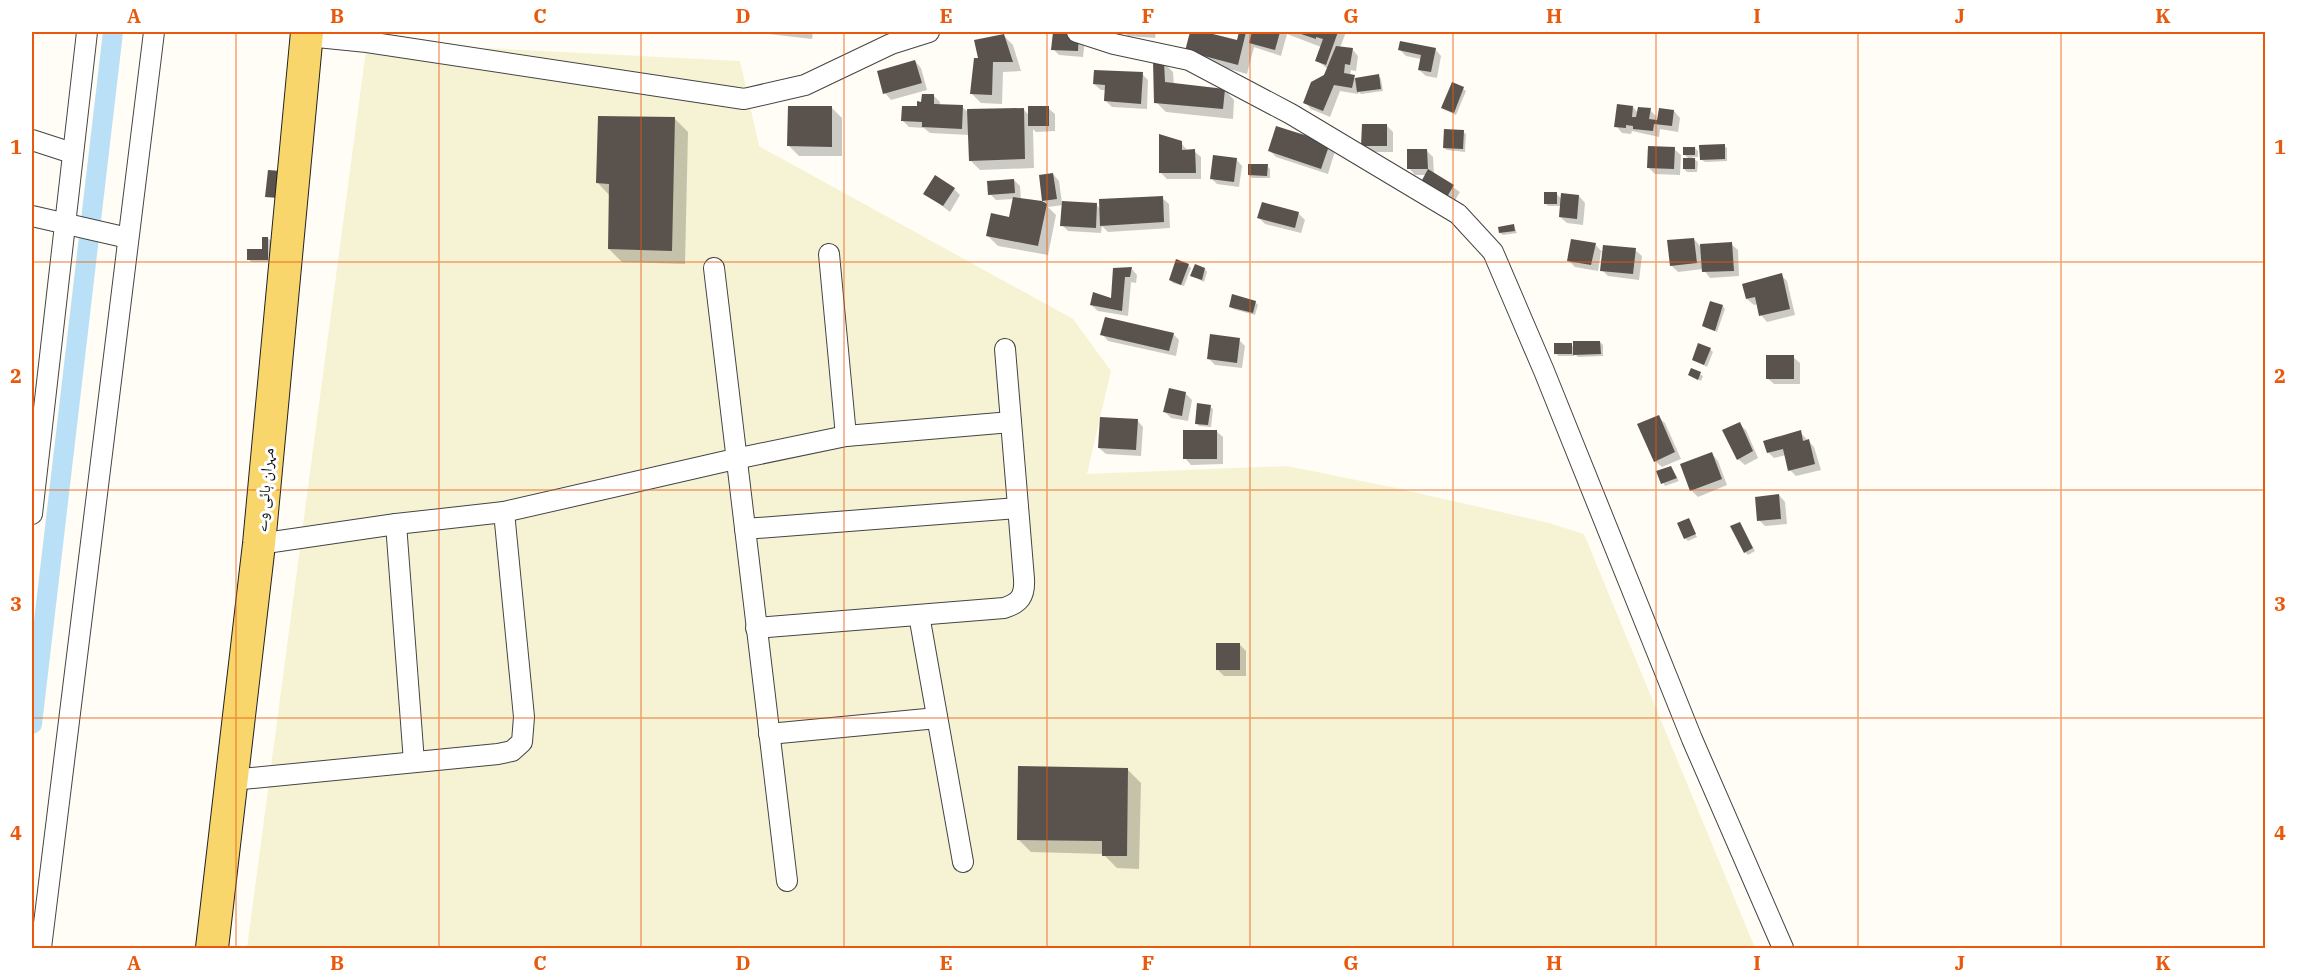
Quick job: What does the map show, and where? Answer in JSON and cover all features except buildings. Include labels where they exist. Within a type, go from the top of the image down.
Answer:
[{"type":"main road","name":"مہران ہائی وے","points":[[212,948],[259,544],[307,34]]},
{"type":"street","points":[[32,514],[40,344],[72,226],[72,153],[87,32]]},
{"type":"street","points":[[41,948],[154,32]]},
{"type":"street","points":[[307,34],[744,99],[806,85],[891,44],[929,32]]},
{"type":"street","points":[[1077,32],[1114,44],[1189,60],[1199,65],[1337,140],[1458,214],[1493,252],[1544,371],[1692,739],[1783,948]]},
{"type":"street","points":[[32,140],[72,153]]},
{"type":"street","points":[[32,216],[128,238]]},
{"type":"street","points":[[829,254],[846,436]]},
{"type":"street","points":[[714,267],[735,459],[787,881]]},
{"type":"street","points":[[756,628],[1004,608],[1015,604],[1023,597],[1025,590],[1005,350]]},
{"type":"street","points":[[259,544],[396,524],[504,512],[846,436],[1011,422]]},
{"type":"street","points":[[745,529],[1018,508]]},
{"type":"street","points":[[232,780],[498,754],[512,751],[522,742],[524,717],[504,512]]},
{"type":"street","points":[[396,524],[414,762]]},
{"type":"street","points":[[920,615],[963,862]]},
{"type":"street","points":[[769,734],[938,718]]},
{"type":"shaded area","points":[[367,42],[740,61],[759,146],[1073,319],[1111,371],[1087,474],[1287,466],[1549,523],[1584,534],[1755,948],[247,948]]},
{"type":"waterway","points":[[32,724],[113,32]]}]
